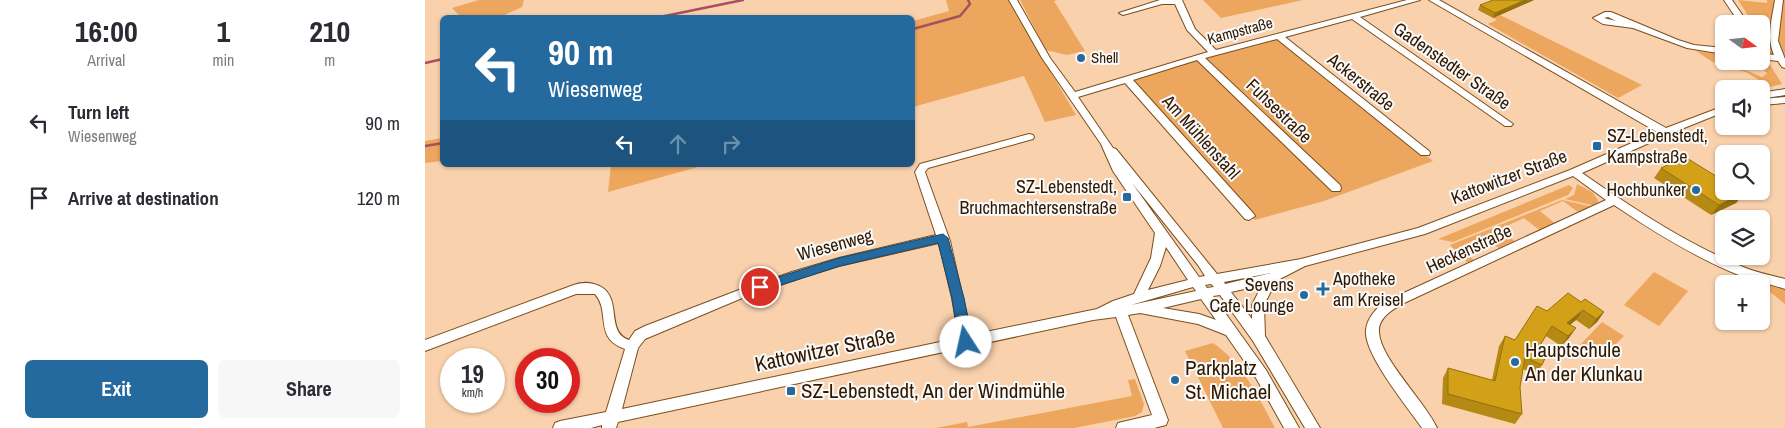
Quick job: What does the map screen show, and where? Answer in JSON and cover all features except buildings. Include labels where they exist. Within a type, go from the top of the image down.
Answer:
[{"type":"street","points":[[1013,0],[1035,41],[1106,144],[1127,166],[1258,337],[1313,428]]},
{"type":"street","name":"Kampstraße","points":[[1073,96],[1199,57],[1416,0]]},
{"type":"street","points":[[1433,0],[1665,132]]},
{"type":"street","points":[[1728,0],[1738,15]]},
{"type":"street","points":[[1779,0],[1772,37],[1773,45],[1783,62]]},
{"type":"street","points":[[1123,14],[1162,2],[1178,1],[1186,22],[1204,46],[1215,53]]},
{"type":"street","name":"Gadenstedter Straße","points":[[1354,16],[1508,124]]},
{"type":"street","points":[[1633,26],[1685,45],[1715,50]]},
{"type":"street","name":"Ackerstraße","points":[[1278,36],[1425,153]]},
{"type":"street","name":"Fuhsestraße","points":[[1199,57],[1336,188]]},
{"type":"street","points":[[1770,58],[1783,62]]},
{"type":"street","name":"Am Mühlenstahl","points":[[1128,80],[1249,216]]},
{"type":"street","points":[[1770,94],[1785,92]]},
{"type":"street","points":[[1770,101],[1785,100]]},
{"type":"street","name":"Kattowitzer Straße","points":[[561,428],[610,423],[966,342],[1099,314],[1121,313],[1138,304],[1196,282],[1301,263],[1421,231],[1574,172],[1715,112]]},
{"type":"street","points":[[966,342],[958,298],[943,238],[921,178],[921,169],[924,166],[1018,138],[1029,137]]},
{"type":"street","points":[[1106,144],[1118,171],[1261,374],[1292,428]]},
{"type":"street","points":[[1574,172],[1613,201],[1699,252],[1745,272],[1785,284]]},
{"type":"street","name":"Heckenstraße","points":[[1430,428],[1377,352],[1372,332],[1375,320],[1387,307],[1398,301],[1613,201]]},
{"type":"street","points":[[1161,232],[1161,243],[1154,266],[1138,304],[1199,319],[1230,331]]},
{"type":"street","name":"Wiesenweg","points":[[632,346],[640,335],[650,330],[743,293],[839,262],[943,238]]},
{"type":"street","name":"Kattowitzer Straße","points":[[1099,314],[1117,304],[1138,304],[1204,294],[1272,278],[1301,263]]},
{"type":"street","points":[[1258,337],[1258,305],[1272,278]]},
{"type":"street","points":[[425,346],[575,289],[585,287],[600,290],[605,296],[612,333],[618,342],[632,346],[610,423]]},
{"type":"street","points":[[1121,313],[1161,420],[1123,428]]},
{"type":"shaded area","points":[[479,0],[524,0],[522,7],[504,15],[459,15],[452,8]]},
{"type":"shaded area","points":[[946,0],[1008,0],[1076,115],[1045,122],[1024,76],[915,106],[915,20],[949,11]]},
{"type":"shaded area","points":[[1020,0],[1057,0],[1054,1],[1085,51],[1067,55],[1046,50]]},
{"type":"shaded area","points":[[1203,0],[1303,0],[1221,18]]},
{"type":"shaded area","points":[[1738,0],[1767,3],[1767,0],[1785,0],[1785,61],[1770,54],[1770,15],[1748,15]]},
{"type":"shaded area","points":[[1500,15],[1642,85],[1618,98],[1488,24],[1497,20],[1493,18]]},
{"type":"shaded area","points":[[1278,36],[1433,161],[1324,201],[1255,220],[1249,216],[1128,80]]},
{"type":"shaded area","points":[[1696,51],[1715,53],[1715,63]]},
{"type":"shaded area","points":[[1770,65],[1782,84],[1770,87],[1770,80],[1759,80],[1746,72],[1738,70],[1745,70],[1762,77],[1767,73],[1765,70],[1770,70]]},
{"type":"shaded area","points":[[440,138],[440,161],[425,163],[425,141]]},
{"type":"shaded area","points":[[611,167],[698,167],[608,192]]},
{"type":"shaded area","points":[[1577,184],[1592,192],[1598,200],[1596,206],[1565,199],[1574,195]]},
{"type":"shaded area","points":[[1569,185],[1573,188],[1568,195],[1453,242],[1438,239]]},
{"type":"shaded area","points":[[1562,200],[1594,207],[1581,214],[1563,201],[1540,211],[1557,225],[1542,232],[1524,218],[1500,229],[1517,243],[1501,250],[1484,236],[1459,247],[1476,262],[1470,265],[1450,245]]},
{"type":"shaded area","points":[[1654,272],[1688,291],[1659,326],[1624,305]]},
{"type":"shaded area","points":[[1770,280],[1785,284],[1785,304],[1770,292]]},
{"type":"shaded area","points":[[1602,322],[1624,336],[1601,359],[1580,345]]},
{"type":"shaded area","points":[[1213,343],[1224,351],[1249,381],[1275,428],[1223,428],[1185,351]]},
{"type":"shaded area","points":[[1135,379],[1144,404],[1142,412],[1135,416],[1074,428],[936,428],[967,422],[968,427],[1132,396],[1128,380]]},
{"type":"waterway","points":[[670,15],[743,0]]},
{"type":"waterway","points":[[915,28],[960,16],[970,4],[968,0]]},
{"type":"waterway","points":[[425,63],[440,60]]},
{"type":"waterway","points":[[425,146],[440,144]]},
{"type":"place","name":"Shell","points":[[1081,58]]},
{"type":"place","name":"SZ-Lebenstedt, Kampstraße","points":[[1597,146]]},
{"type":"place","name":"Hochbunker","points":[[1696,190]]},
{"type":"place","name":"SZ-Lebenstedt, Bruchmachtersenstraße","points":[[1127,197]]},
{"type":"place","name":"Apotheke am Kreisel","points":[[1323,289]]},
{"type":"place","name":"Sevens Cafe Lounge","points":[[1304,295]]},
{"type":"place","name":"Hauptschule An der Klunkau","points":[[1515,362]]},
{"type":"place","name":"Parkplatz St. Michael","points":[[1175,380]]},
{"type":"place","name":"SZ-Lebenstedt, An der Windmühle","points":[[791,391]]},
{"type":"route","points":[[760,287],[839,262],[943,238],[958,298],[966,342]]}]
